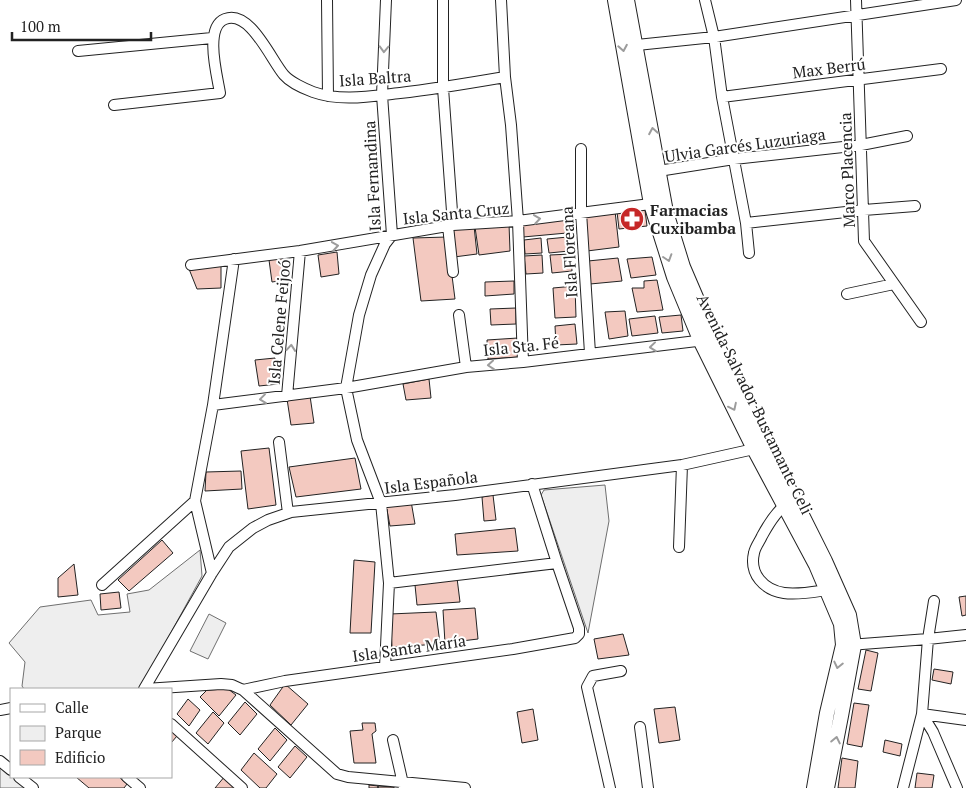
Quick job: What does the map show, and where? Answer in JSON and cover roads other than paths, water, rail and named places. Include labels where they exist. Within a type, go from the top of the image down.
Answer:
[{"type":"main road","name":"Avenida Salvador Bustamante Celi","points":[[614,0],[653,172]]},
{"type":"main road","name":"Avenida Salvador Bustamante Celi","points":[[627,0],[637,45],[658,203],[674,277],[789,503],[849,614],[842,716],[827,788]]},
{"type":"main road","name":"Avenida Salvador Bustamante Celi","points":[[707,340],[754,449],[789,503],[827,590],[848,645],[827,713],[812,785]]},
{"type":"main road","points":[[827,713],[842,716]]},
{"type":"street","points":[[327,0],[328,96]]},
{"type":"street","name":"Isla Fernandina","points":[[385,667],[389,583],[381,503],[357,440],[346,388],[359,315],[371,275],[385,244],[392,235],[382,95],[386,0]]},
{"type":"street","points":[[443,0],[443,88],[453,272]]},
{"type":"street","points":[[502,0],[505,77],[511,125],[518,221],[523,362]]},
{"type":"street","points":[[705,0],[714,37],[722,97],[746,223],[749,253]]},
{"type":"street","name":"Marco Placencia","points":[[856,0],[864,241],[921,322]]},
{"type":"street","points":[[637,45],[714,37],[956,0]]},
{"type":"street","name":"Isla Baltra","points":[[212,38],[216,26],[225,18],[240,18],[250,26],[285,77],[313,92],[341,98],[443,88],[505,77]]},
{"type":"street","points":[[78,51],[212,38],[220,93],[114,105]]},
{"type":"street","name":"Max Berrú","points":[[722,97],[941,69]]},
{"type":"street","name":"Ulvia Garcés Luzuriaga","points":[[653,172],[734,159],[861,145],[907,136]]},
{"type":"street","name":"Isla Floreana","points":[[581,149],[581,212],[590,354]]},
{"type":"street","name":"Isla Santa Cruz","points":[[191,265],[300,251],[451,226],[518,221],[658,203]]},
{"type":"street","points":[[746,223],[915,206]]},
{"type":"street","name":"Isla Celene Feijoó","points":[[287,396],[300,251]]},
{"type":"street","points":[[212,573],[195,501],[214,405],[234,260]]},
{"type":"street","points":[[847,294],[894,284]]},
{"type":"street","points":[[459,315],[466,367]]},
{"type":"street","name":"Isla Sta. Fé","points":[[214,405],[346,388],[466,367],[707,340]]},
{"type":"street","points":[[279,442],[288,513]]},
{"type":"street","name":"Isla Española","points":[[145,688],[229,547],[268,520],[288,513],[682,465],[754,449]]},
{"type":"street","points":[[679,547],[682,465]]},
{"type":"street","points":[[389,583],[557,563],[532,484]]},
{"type":"street","points":[[102,585],[195,501]]},
{"type":"street","points":[[789,503],[764,532],[754,552],[752,569],[759,581],[769,588],[784,593],[800,594],[827,590]]},
{"type":"street","name":"Isla Santa María","points":[[243,690],[285,681],[522,648],[575,638],[579,634],[579,628],[557,563]]},
{"type":"street","points":[[903,788],[922,714],[928,640],[934,601]]},
{"type":"street","points":[[848,645],[928,640],[966,635]]},
{"type":"street","points":[[610,788],[588,687],[593,676],[621,671]]},
{"type":"street","points":[[159,688],[221,684],[232,685],[243,690],[337,774],[404,786],[465,788]]},
{"type":"street","points":[[922,714],[966,720]]},
{"type":"street","points":[[922,714],[933,732],[958,788]]},
{"type":"street","points":[[172,725],[242,788]]},
{"type":"street","points":[[640,727],[648,788]]},
{"type":"street","points":[[393,740],[404,786]]},
{"type":"street","points":[[0,761],[10,769]]},
{"type":"street","points":[[20,778],[33,788]]},
{"type":"street","points":[[128,778],[140,788]]},
{"type":"place","name":"Farmacias Cuxibamba","points":[[632,219]]}]
